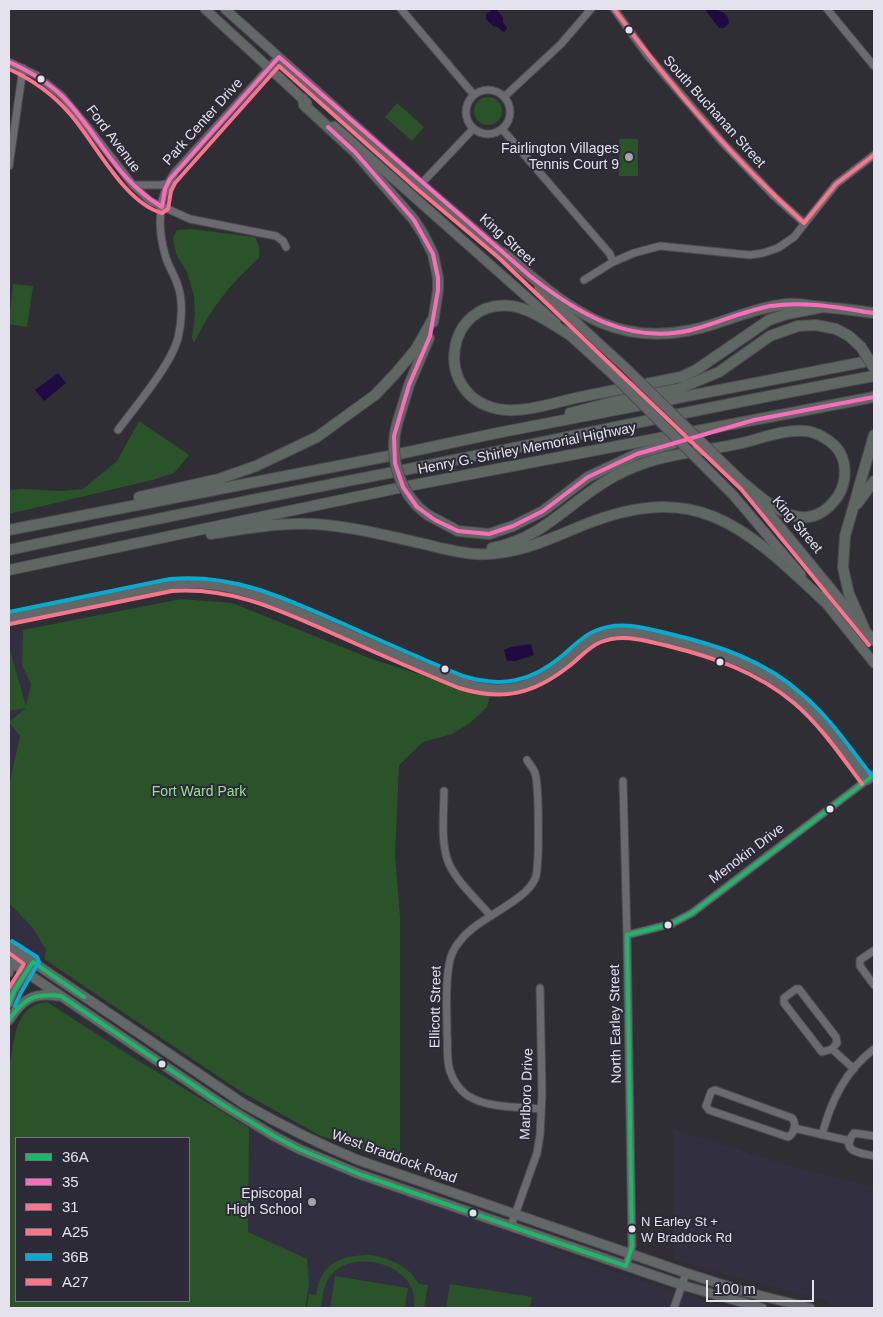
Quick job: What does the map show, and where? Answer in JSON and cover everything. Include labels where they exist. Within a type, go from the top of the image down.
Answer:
[{"type":"highway","points":[[303,99],[304,105],[355,152],[414,220],[433,254],[438,278],[438,290],[430,336],[409,385],[394,436],[395,463],[403,487],[417,507],[428,516],[458,531],[489,534],[513,526],[543,511],[588,477],[637,454],[754,420]]},
{"type":"highway","points":[[503,253],[556,296],[582,312],[609,326],[637,332],[660,334],[682,332],[714,324],[758,309],[789,304],[874,313]]},
{"type":"highway","points":[[570,335],[521,308],[504,306],[484,309],[470,318],[464,325],[457,340],[453,358],[456,374],[467,392],[488,406],[510,410],[529,408],[681,377],[696,370],[770,320],[787,314],[823,307]]},
{"type":"highway","points":[[13,529],[219,479],[256,466],[317,438],[375,395],[408,360],[423,339],[434,317]]},
{"type":"highway","points":[[497,433],[617,401],[678,388],[719,372],[770,336],[798,326],[816,324],[836,329],[849,336],[861,347],[874,368]]},
{"type":"highway","name":"Henry G. Shirley Memorial Highway","points":[[13,529],[874,360]]},
{"type":"highway","points":[[9,550],[662,417],[874,376]]},
{"type":"highway","name":"Henry G. Shirley Memorial Highway","points":[[9,570],[403,487],[874,397]]},
{"type":"highway","points":[[456,552],[484,550],[504,546],[522,539],[543,528],[613,477],[636,465],[663,456],[741,443],[784,432],[807,431],[826,438],[837,448],[845,470],[841,491],[831,506],[813,515],[800,517],[784,513],[770,506],[746,485]]},
{"type":"highway","points":[[864,628],[849,594],[843,568],[846,536],[874,435]]},
{"type":"highway","points":[[853,508],[874,481]]},
{"type":"highway","points":[[102,551],[286,524],[313,524],[342,528],[456,552],[488,554],[512,551],[553,538],[626,510],[653,507],[682,508],[707,514],[748,534],[824,600]]},
{"type":"main road","name":"King Street","points":[[205,9],[303,99],[612,374],[733,495],[824,600],[874,663]]},
{"type":"main road","name":"King Street","points":[[225,9],[421,184],[503,253],[746,485],[874,641]]},
{"type":"main road","points":[[9,618],[171,585],[194,583],[225,586],[262,597],[461,682],[494,690],[530,684],[544,677],[599,635],[619,631],[639,634],[720,653],[746,664],[767,676],[786,688],[814,714],[871,777]]},
{"type":"main road","name":"West Braddock Road","points":[[9,946],[244,1104],[282,1126],[358,1160],[515,1215],[746,1292],[810,1308]]},
{"type":"main road","points":[[9,961],[9,972]]},
{"type":"main road","name":"West Braddock Road","points":[[9,961],[220,1103],[274,1136],[315,1156],[358,1174],[626,1266],[682,1285],[762,1308]]},
{"type":"main road","points":[[9,1020],[18,1006],[31,998],[44,995],[60,996]]},
{"type":"street","points":[[401,9],[474,94]]},
{"type":"street","points":[[504,97],[561,44],[591,9]]},
{"type":"street","name":"South Buchanan Street","points":[[614,9],[648,56],[723,143],[774,196],[804,223]]},
{"type":"street","points":[[827,9],[874,66]]},
{"type":"street","name":"Park Center Drive","points":[[118,430],[168,361],[178,340],[181,311],[180,296],[167,259],[160,226],[167,184],[176,171],[279,57]]},
{"type":"street","name":"Ford Avenue","points":[[9,62],[43,79],[62,96],[133,185],[150,201],[200,222],[242,228],[276,236],[283,241],[286,247]]},
{"type":"street","points":[[9,166],[23,68]]},
{"type":"street","points":[[489,90],[499,93],[504,97],[509,106],[510,114],[502,128],[488,134],[474,129],[468,122],[466,112],[469,100],[474,94],[489,90]]},
{"type":"street","points":[[502,128],[610,254],[613,262]]},
{"type":"street","points":[[421,184],[474,129]]},
{"type":"street","points":[[584,280],[613,262],[660,246],[733,255],[763,253],[778,248],[794,237],[836,184],[874,155]]},
{"type":"street","points":[[133,185],[160,186],[167,184]]},
{"type":"street","name":"Ellicott Street","points":[[527,760],[535,772],[537,792],[538,864],[536,878],[528,890],[477,924],[461,939],[451,956],[446,996],[448,1060],[450,1071],[459,1088],[470,1097],[507,1106],[541,1109]]},
{"type":"street","name":"Menokin Drive","points":[[627,935],[671,924],[692,913],[871,777]]},
{"type":"street","name":"North Earley Street","points":[[622,781],[627,935],[632,1246],[626,1266]]},
{"type":"street","points":[[444,791],[444,830],[448,862],[454,873],[490,916]]},
{"type":"street","points":[[874,952],[872,951],[860,960],[860,966],[874,985]]},
{"type":"street","points":[[9,1004],[14,991],[33,962]]},
{"type":"street","name":"Marlboro Drive","points":[[511,1226],[537,1153],[540,1135],[540,988]]},
{"type":"street","points":[[796,989],[802,992],[836,1037],[838,1043],[832,1049],[822,1052],[819,1049],[784,1003],[784,998],[796,989]]},
{"type":"street","points":[[832,1049],[854,1069]]},
{"type":"street","points":[[822,1135],[833,1099],[842,1084],[874,1049]]},
{"type":"street","points":[[714,1090],[792,1118],[794,1120],[794,1128],[792,1134],[788,1137],[709,1110],[706,1106],[711,1092],[714,1090]]},
{"type":"street","points":[[794,1128],[850,1141]]},
{"type":"street","points":[[874,1136],[854,1133],[850,1141],[850,1148],[853,1152],[874,1156]]},
{"type":"street","points":[[674,1308],[686,1273]]},
{"type":"shaded area","points":[[708,9],[725,14],[729,19],[729,23],[724,28],[719,28],[706,11]]},
{"type":"shaded area","points":[[492,10],[497,10],[503,18],[507,28],[504,32],[493,26],[486,19],[486,14]]},
{"type":"shaded area","points":[[58,373],[66,383],[44,401],[35,390]]},
{"type":"shaded area","points":[[43,625],[26,707],[9,786],[9,633]]},
{"type":"shaded area","points":[[531,644],[534,655],[515,661],[507,661],[504,650]]},
{"type":"shaded area","points":[[9,903],[33,928],[46,950],[44,959],[9,936]]},
{"type":"shaded area","name":"Episcopal High School","points":[[35,1005],[70,1016],[249,1128],[594,1265],[730,1308],[9,1308],[9,1071],[12,1051],[23,1014]]},
{"type":"shaded area","points":[[673,1129],[802,1170],[874,1187],[874,1308],[846,1308],[832,1305],[823,1300],[674,1260]]},
{"type":"green space","points":[[488,97],[498,101],[502,111],[498,121],[488,125],[478,121],[474,111],[478,101]]},
{"type":"green space","points":[[397,103],[424,127],[412,141],[385,117]]},
{"type":"green space","name":"Fairlington Villages Tennis Court 9","points":[[619,139],[638,139],[638,176],[619,176]]},
{"type":"green space","points":[[191,229],[255,237],[259,246],[259,258],[222,297],[194,343],[192,337],[195,315],[194,296],[187,272],[176,254],[173,237],[177,230]]},
{"type":"green space","points":[[13,284],[33,286],[27,327],[9,324]]},
{"type":"green space","points":[[139,421],[189,455],[174,473],[9,514],[9,490],[62,491],[83,489],[117,461]]},
{"type":"green space","name":"Fort Ward Park","points":[[181,599],[232,603],[372,659],[490,697],[487,707],[470,723],[452,734],[423,742],[399,765],[395,855],[400,917],[400,1165],[319,1135],[240,1091],[44,959],[46,950],[33,928],[9,903],[9,786],[20,736],[9,722],[26,708],[9,711],[9,647],[26,706],[31,684],[22,665],[23,630]]},
{"type":"green space","points":[[47,1002],[132,1057],[249,1128],[248,1232],[307,1259],[309,1284],[305,1308],[9,1308],[9,1071],[18,1025],[28,1010],[39,1003]]},
{"type":"green space","points":[[359,1255],[385,1258],[398,1264],[410,1272],[419,1284],[428,1285],[424,1308],[414,1308],[413,1293],[407,1281],[397,1271],[384,1265],[355,1262],[341,1267],[331,1275],[326,1282],[321,1308],[307,1308],[309,1294],[316,1295],[322,1275],[327,1268],[341,1259]]},
{"type":"green space","points":[[335,1276],[408,1288],[405,1308],[330,1308]]},
{"type":"green space","points":[[450,1284],[532,1297],[530,1308],[446,1308]]},
{"type":"transit line","name":"A27","points":[[614,9],[657,66],[703,121],[752,173],[804,223]]},
{"type":"transit line","name":"35","points":[[9,62],[38,77],[63,97],[76,111],[131,183],[145,196],[162,207],[165,189],[170,179],[279,57],[530,276],[566,302],[605,322],[625,329],[646,333],[668,334],[691,330],[771,306],[797,304],[874,313]]},
{"type":"transit line","name":"31","points":[[9,69],[34,83],[57,100],[80,126],[123,185],[148,207],[162,213],[168,209],[171,191],[175,183],[279,66],[417,189],[499,258],[741,489],[869,645]]},
{"type":"transit line","name":"35","points":[[328,127],[355,152],[414,220],[433,254],[438,278],[438,290],[430,336],[409,385],[394,436],[395,463],[403,487],[417,507],[435,520],[458,531],[489,534],[513,526],[543,511],[588,477],[637,454],[754,420],[874,397]]},
{"type":"transit line","name":"A27","points":[[804,223],[836,184],[874,155]]},
{"type":"transit line","name":"36B","points":[[9,612],[170,579],[194,578],[217,580],[240,584],[283,598],[463,676],[491,682],[516,680],[539,672],[595,631],[614,626],[632,626],[706,643],[741,656],[773,673],[789,683],[822,713],[872,776]]},
{"type":"transit line","name":"A25","points":[[10,624],[172,591],[218,593],[281,611],[459,688],[489,694],[516,693],[542,684],[572,664],[592,647],[609,639],[643,640],[685,650],[734,667],[780,692],[813,721],[862,784]]},
{"type":"transit line","name":"36A","points":[[627,935],[671,924],[692,913],[874,775]]},
{"type":"transit line","name":"36A","points":[[9,1020],[25,1002],[37,996],[61,996],[220,1103],[299,1149],[359,1174],[626,1266],[632,1246],[627,935]]},
{"type":"transit line","name":"36B","points":[[12,941],[37,957],[39,962],[15,1006]]},
{"type":"transit line","name":"A25","points":[[9,953],[24,964],[9,988]]},
{"type":"transit line","name":"36A","points":[[9,1004],[14,991],[33,962],[84,997]]},
{"type":"place","name":"Fairlington Villages Tennis Court 9","points":[[629,157]]},
{"type":"place","name":"Episcopal High School","points":[[312,1202]]},
{"type":"place","name":"N Earley St + W Braddock Rd","points":[[632,1229]]}]
